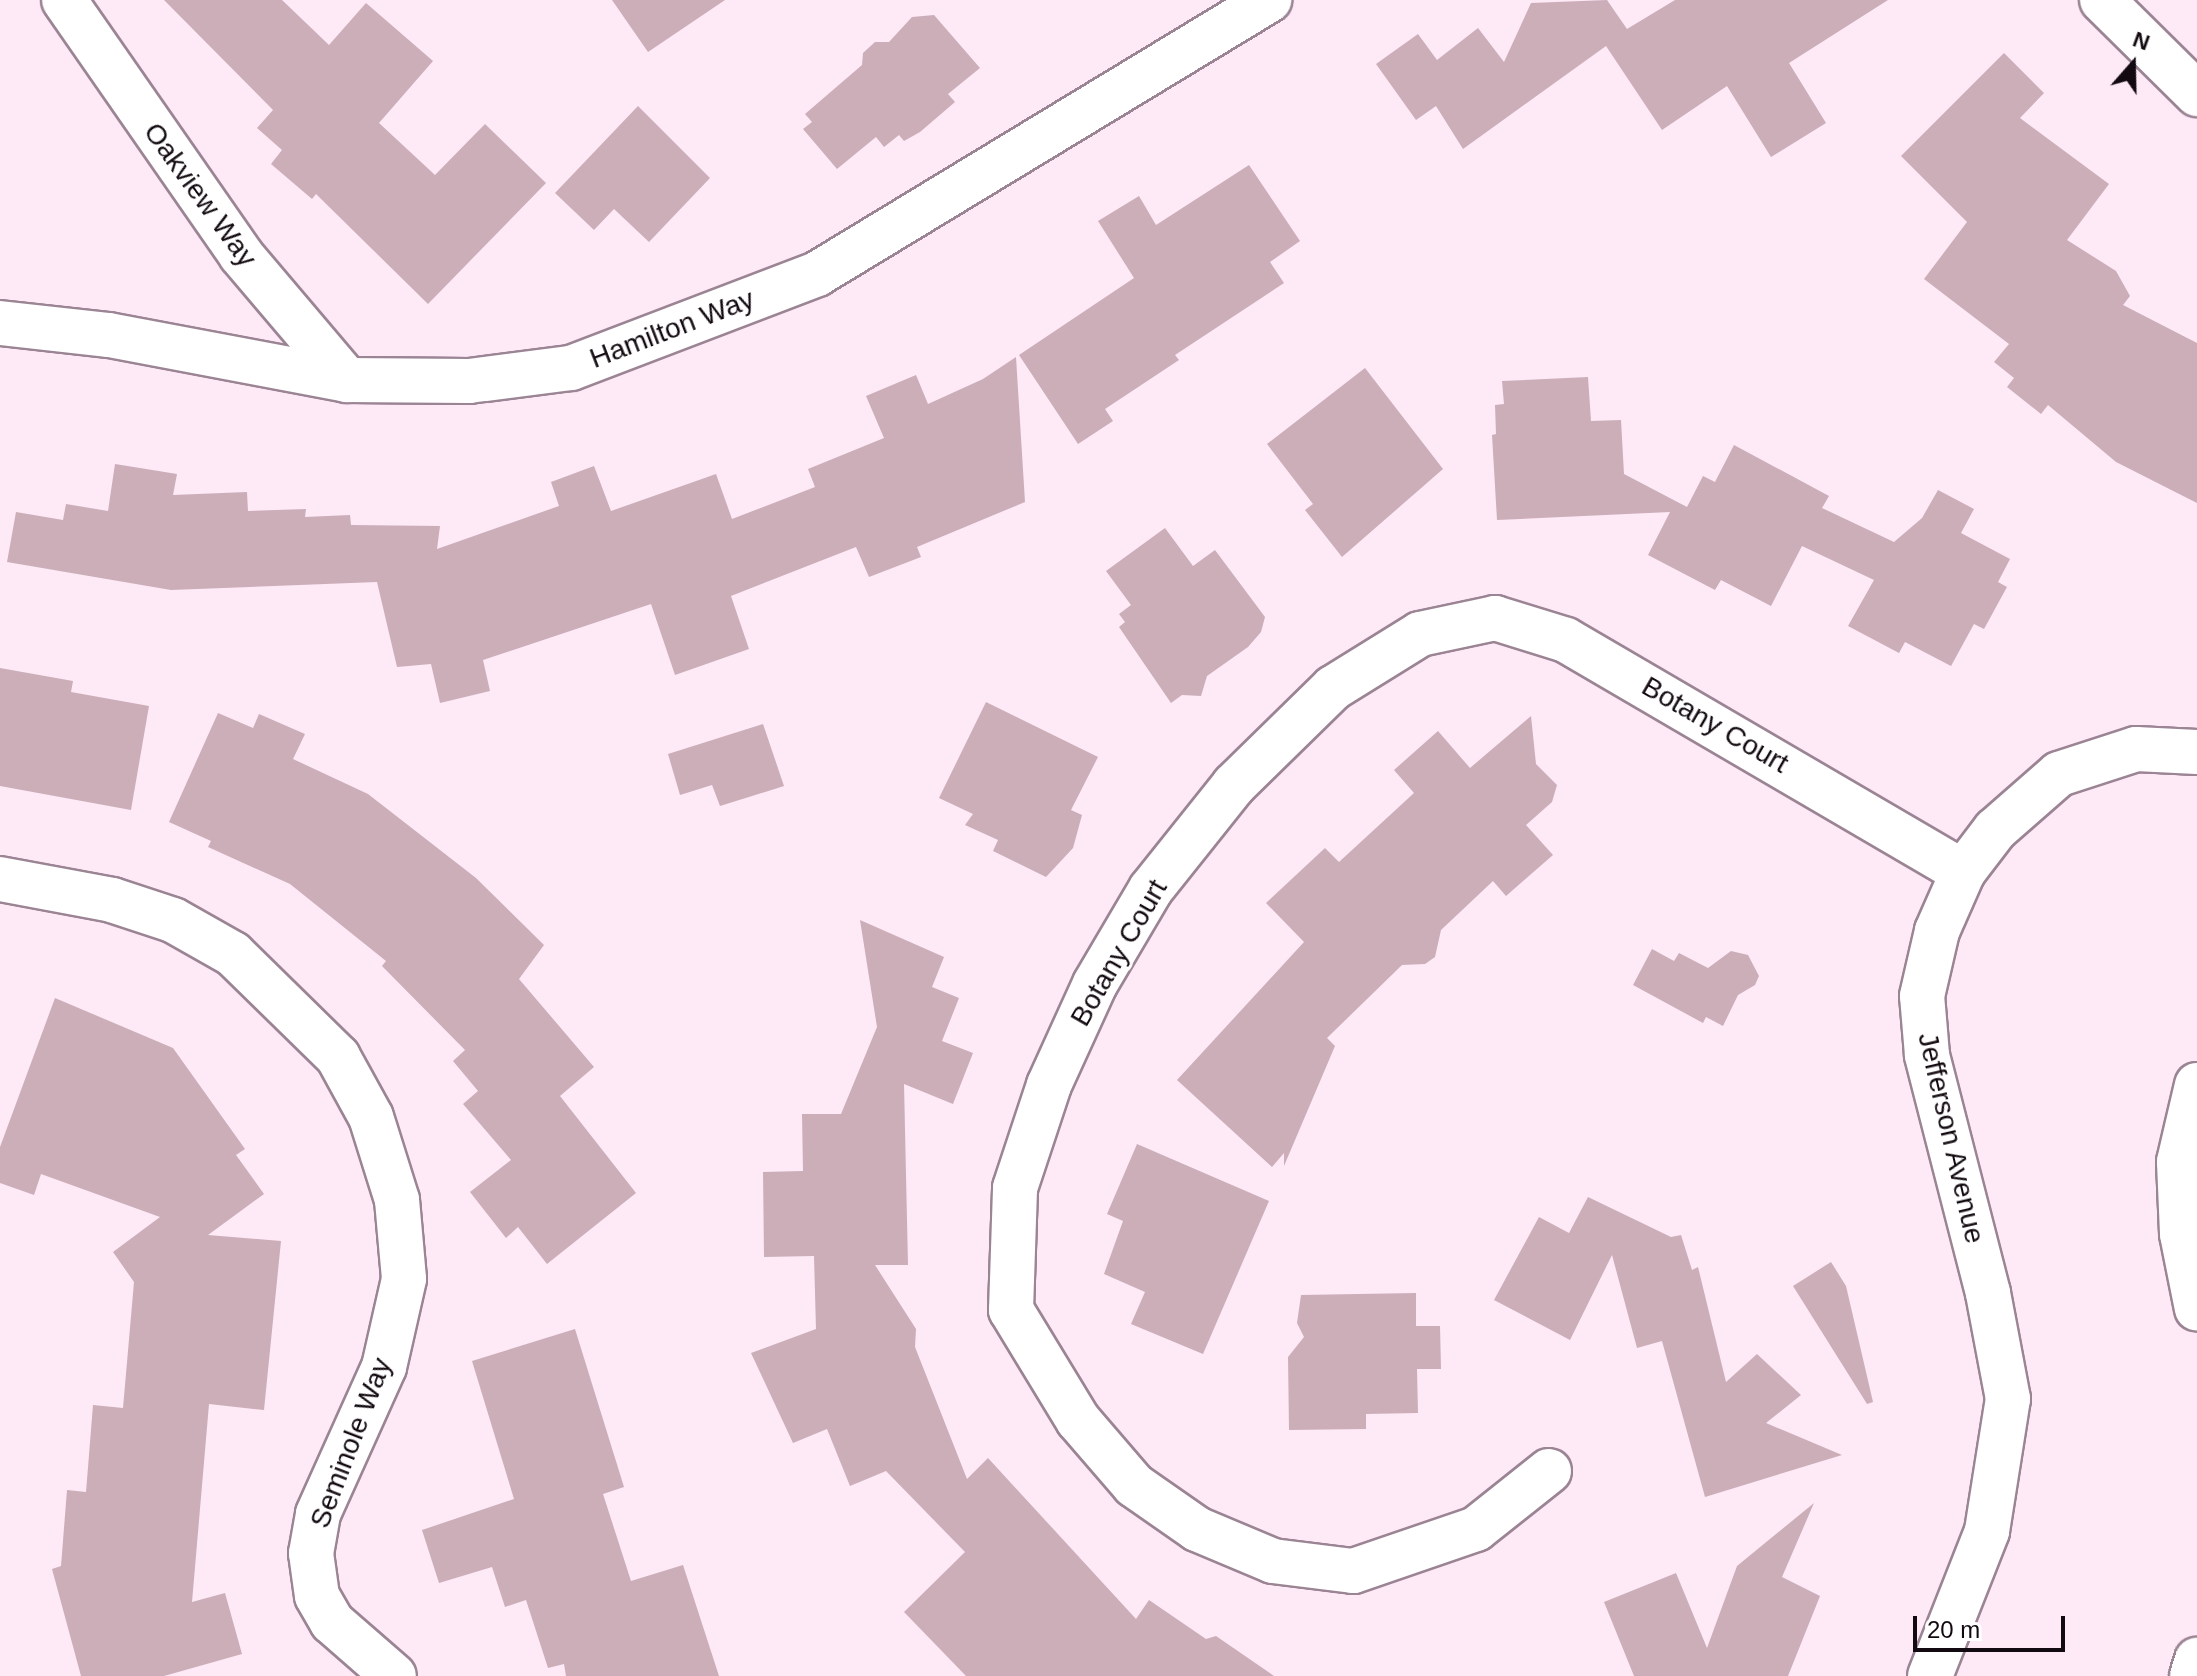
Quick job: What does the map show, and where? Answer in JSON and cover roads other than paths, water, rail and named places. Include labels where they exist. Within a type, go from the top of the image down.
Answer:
[{"type":"street","name":"Oakview Way","points":[[64,0],[241,255],[347,380]]},
{"type":"street","name":"Hamilton Way","points":[[0,323],[109,335],[347,380],[469,381],[571,368],[817,274],[1269,0]]},
{"type":"street","points":[[2102,0],[2197,94]]},
{"type":"street","name":"Botany Court","points":[[1549,1471],[1476,1529],[1353,1571],[1273,1561],[1197,1529],[1134,1485],[1078,1420],[1011,1310],[1015,1188],[1055,1071],[1095,984],[1151,889],[1234,785],[1333,688],[1420,634],[1495,618],[1566,640],[1963,872]]},
{"type":"street","name":"Jefferson Avenue","points":[[1930,1676],[1987,1531],[2008,1399],[1988,1293],[1927,1055],[1922,996],[1937,931],[1963,872],[1995,830],[2059,774],[2136,749],[2197,752]]},
{"type":"street","name":"Seminole Way","points":[[0,879],[124,904],[173,920],[233,954],[338,1057],[371,1117],[397,1200],[404,1279],[384,1367],[318,1514],[311,1553],[317,1596],[332,1622],[394,1676]]},
{"type":"street","points":[[2197,1085],[2179,1162],[2182,1234],[2197,1309]]},
{"type":"street","points":[[2192,1676],[2197,1660]]}]
